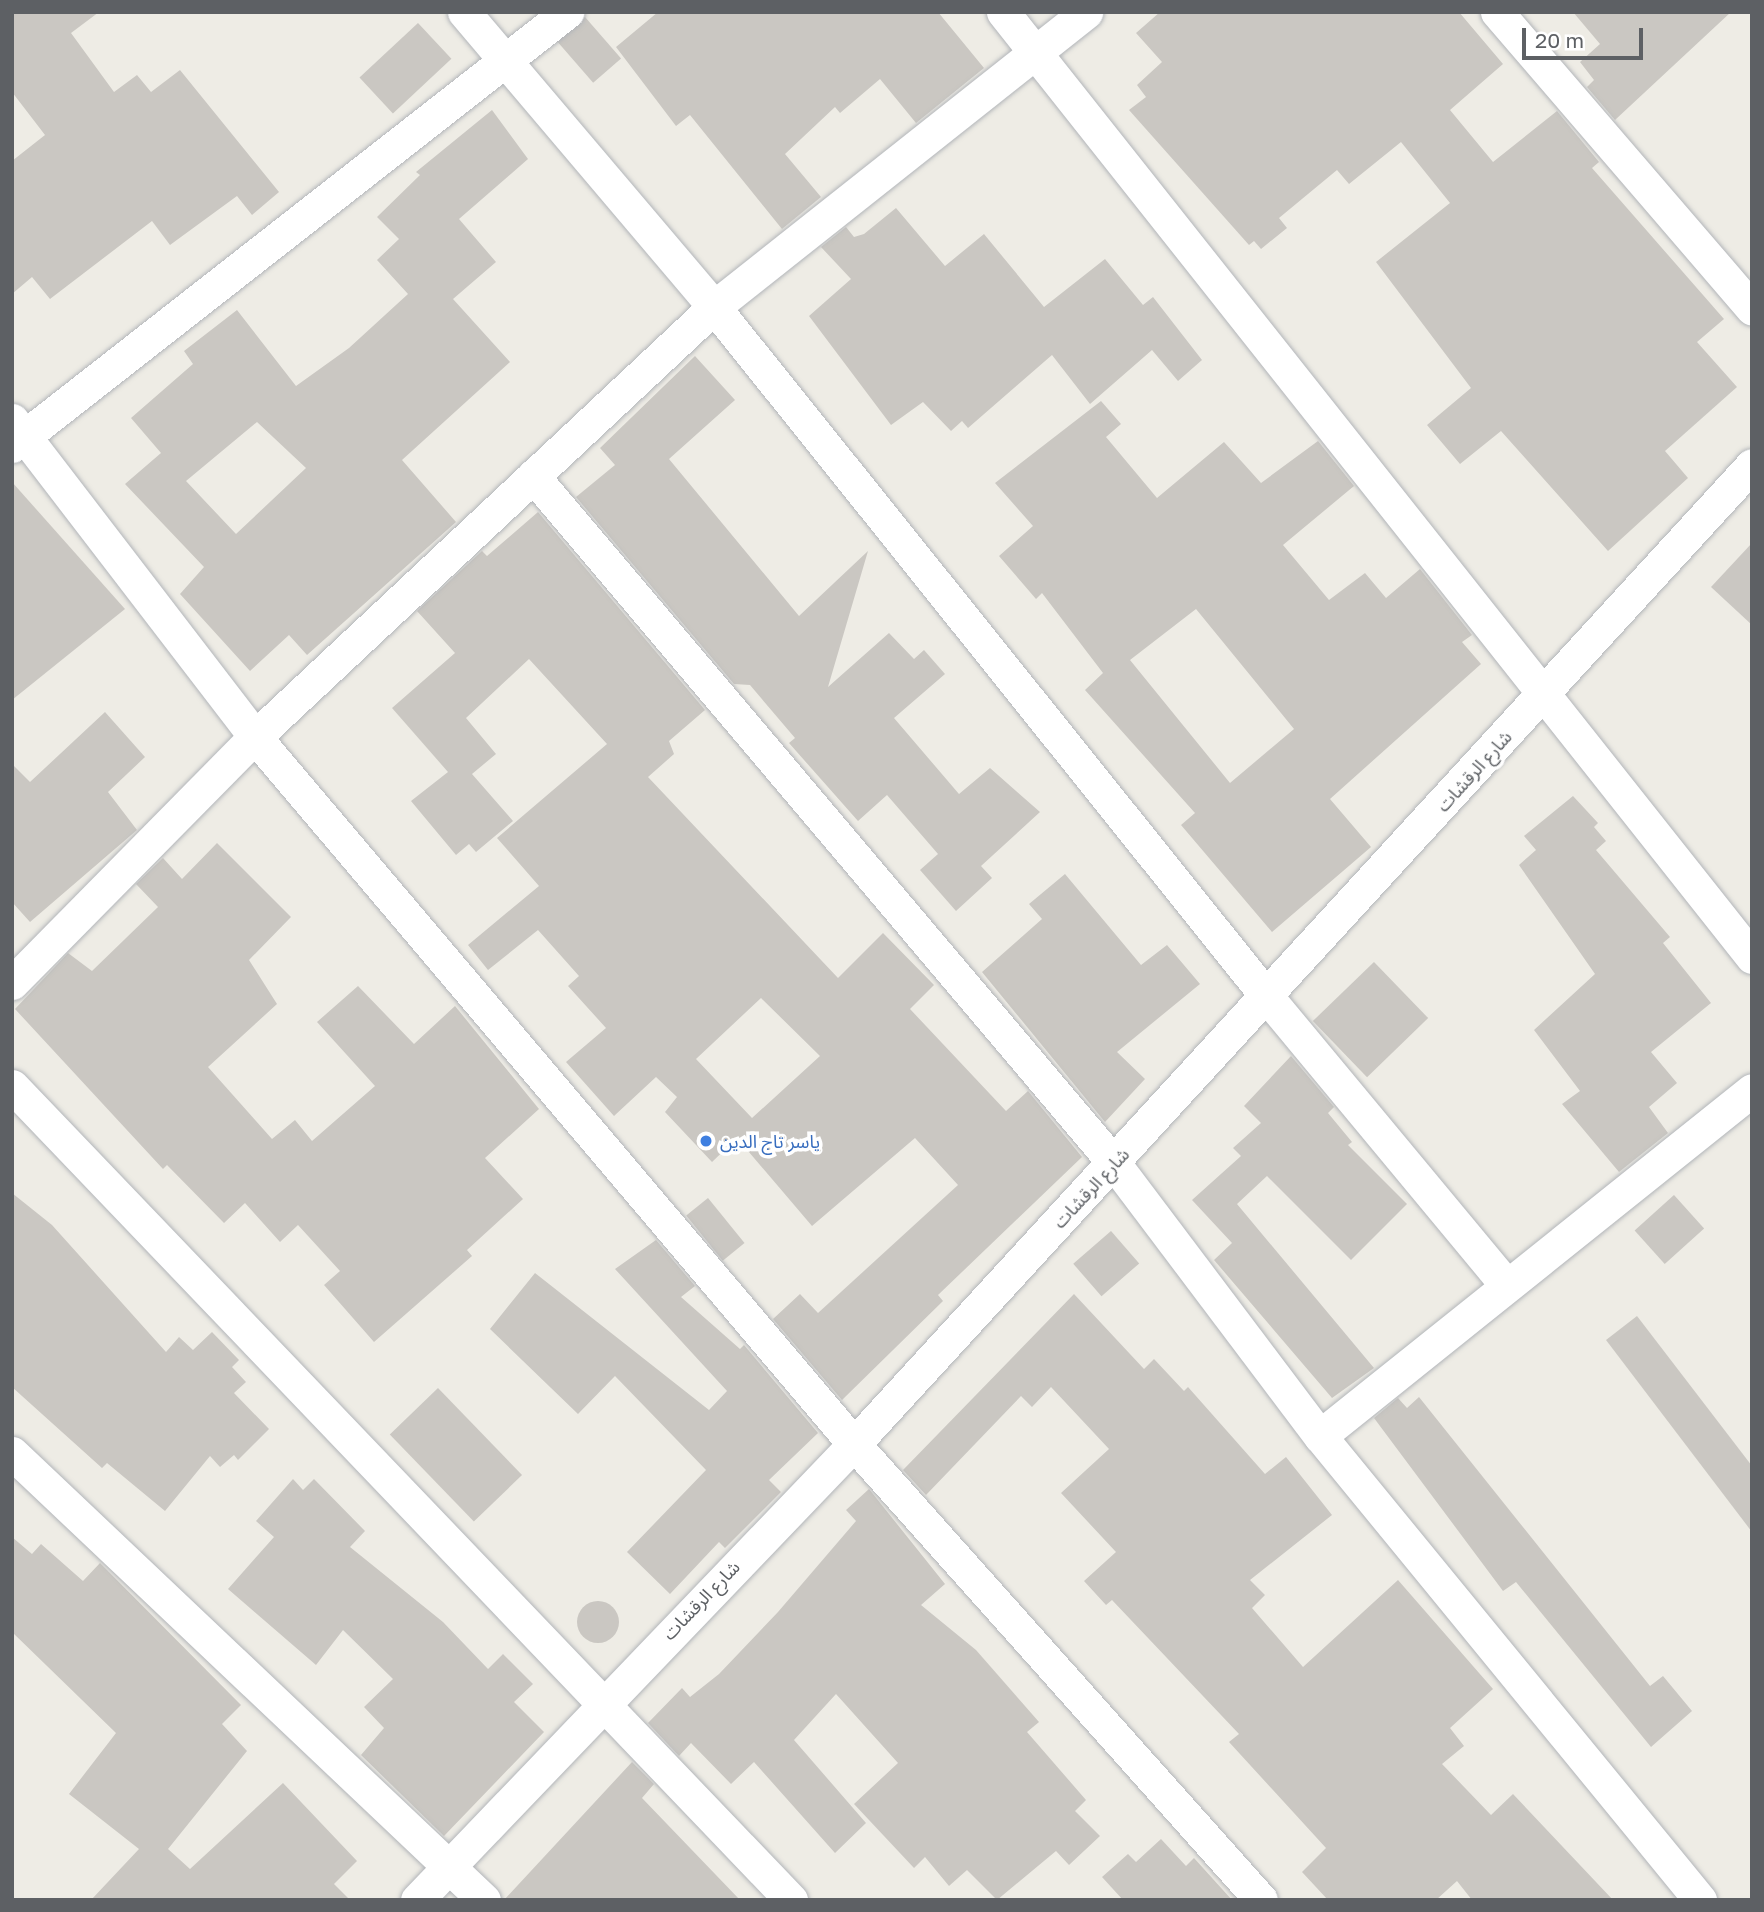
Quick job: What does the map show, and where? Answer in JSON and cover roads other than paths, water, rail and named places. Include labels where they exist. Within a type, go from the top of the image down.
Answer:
[{"type":"street","points":[[464,12],[502,62],[715,307],[1268,998],[1505,1283]]},
{"type":"street","points":[[567,12],[16,434],[255,737],[854,1444],[1261,1900]]},
{"type":"street","points":[[1003,12],[1546,692],[1752,957]]},
{"type":"street","points":[[12,983],[255,737],[715,307],[1086,12]]},
{"type":"street","points":[[1497,12],[1752,308]]},
{"type":"street","name":"شارع الرقشات","points":[[417,1900],[854,1444],[1268,998],[1752,465]]},
{"type":"street","points":[[533,476],[1114,1163],[1320,1436],[1700,1900]]},
{"type":"street","points":[[12,1087],[601,1705],[791,1900]]},
{"type":"street","points":[[1320,1436],[1505,1283],[1752,1090]]},
{"type":"street","points":[[12,1453],[484,1900]]},
{"type":"place","name":"ياسر تاج الدين","points":[[706,1141]]}]
